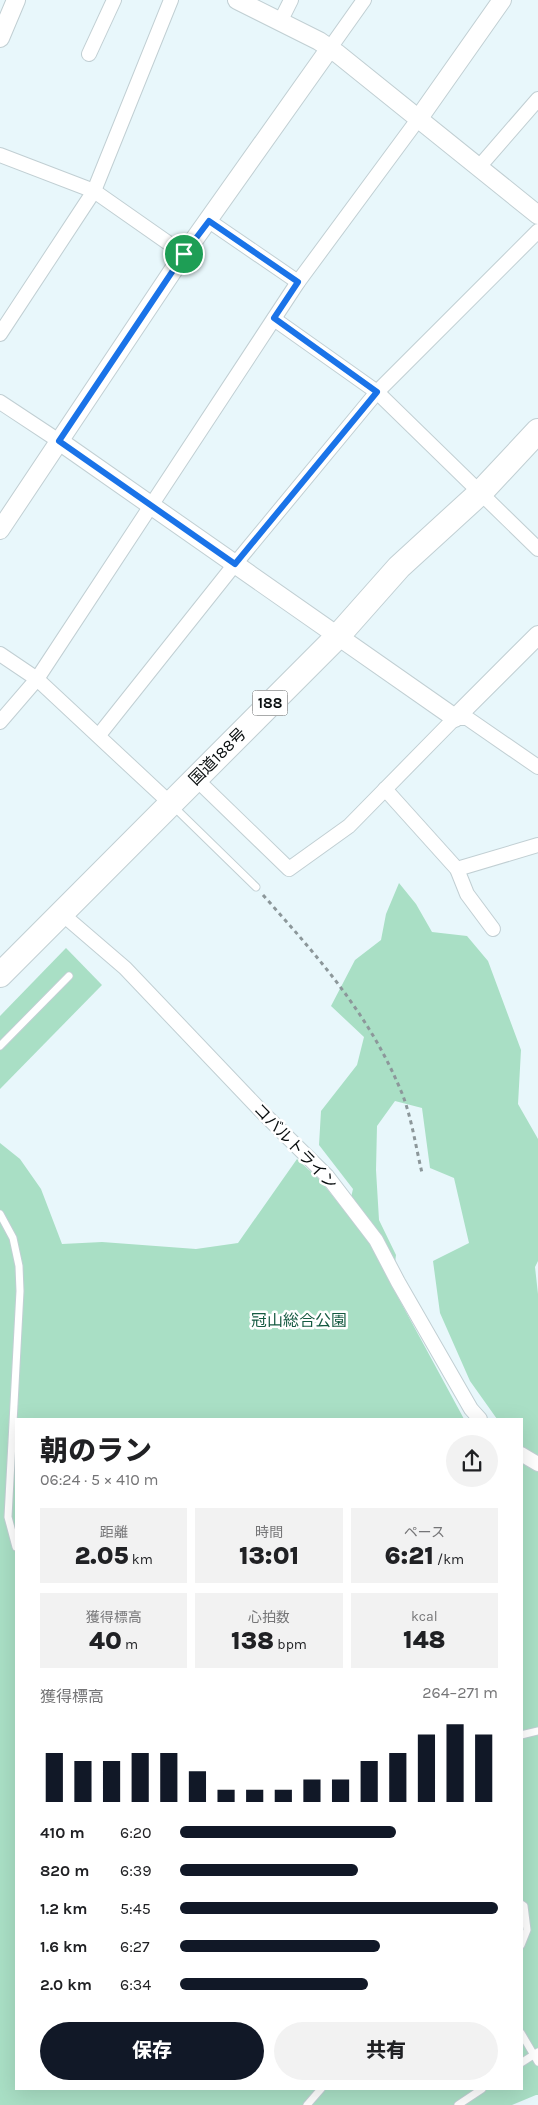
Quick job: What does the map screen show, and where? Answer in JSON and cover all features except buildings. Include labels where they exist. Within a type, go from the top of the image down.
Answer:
[{"type":"highway","name":"国道188号","points":[[0,975],[337,636],[399,567],[481,492],[538,430]]},
{"type":"street","points":[[0,38],[16,0]]},
{"type":"street","points":[[89,54],[114,0]]},
{"type":"street","points":[[0,334],[94,191],[171,0]]},
{"type":"street","points":[[237,0],[330,48],[538,214]]},
{"type":"street","points":[[280,22],[291,0]]},
{"type":"street","points":[[0,530],[184,254],[364,0]]},
{"type":"street","points":[[0,722],[37,679],[298,282],[419,118],[502,0]]},
{"type":"street","points":[[479,167],[538,99]]},
{"type":"street","points":[[0,155],[94,191],[184,254]]},
{"type":"street","points":[[209,221],[298,282]]},
{"type":"street","points":[[99,735],[235,564],[377,392],[538,232]]},
{"type":"street","points":[[274,318],[377,392],[538,549]]},
{"type":"street","points":[[0,402],[59,441],[455,718],[467,718],[536,763]]},
{"type":"street","points":[[195,778],[289,869],[349,826],[538,634]]},
{"type":"street","points":[[0,654],[37,679],[170,803]]},
{"type":"street","points":[[385,790],[457,869],[467,894],[493,929]]},
{"type":"street","points":[[457,869],[538,845]]},
{"type":"street","name":"コバルトライン","points":[[61,913],[131,975],[264,1114],[327,1176],[376,1240],[471,1409],[479,1418]]},
{"type":"street","points":[[523,1455],[538,1464]]},
{"type":"lane","points":[[170,803],[256,887]]},
{"type":"lane","points":[[0,1046],[69,976]]},
{"type":"lane","points":[[0,1214],[13,1238],[19,1266],[20,1301],[8,1517],[15,1543]]},
{"type":"lane","points":[[523,1735],[538,1731]]},
{"type":"lane","points":[[523,1905],[527,1930],[523,1940]]},
{"type":"lane","points":[[523,2035],[536,2054],[538,2062]]},
{"type":"lane","points":[[523,2062],[536,2054]]},
{"type":"lane","points":[[307,2105],[320,2090]]},
{"type":"lane","points":[[458,2105],[480,2090]]},
{"type":"path","points":[[256,887],[327,967],[371,1029],[402,1092],[422,1173]]},
{"type":"green space","name":"冠山総合公園","points":[[399,883],[416,904],[432,932],[467,936],[488,961],[521,1050],[518,1104],[538,1139],[538,1261],[535,1267],[538,1294],[538,1458],[523,1452],[523,1418],[496,1418],[470,1381],[440,1313],[433,1261],[469,1243],[454,1178],[430,1168],[422,1108],[395,1101],[377,1126],[376,1170],[379,1220],[396,1255],[392,1286],[463,1418],[15,1418],[15,2090],[523,2090],[523,1464],[538,1472],[538,2095],[512,2105],[0,2105],[0,1143],[20,1159],[41,1189],[62,1244],[102,1242],[196,1249],[238,1243],[297,1159],[320,1180],[347,1214],[353,1189],[319,1145],[321,1111],[357,1065],[364,1037],[331,1006],[355,960],[381,940],[386,914]]},
{"type":"green space","points":[[66,948],[102,985],[0,1089],[0,1016]]},
{"type":"route","points":[[209,221],[298,282],[274,318],[377,392],[235,564],[59,441],[184,254],[209,221]]}]
